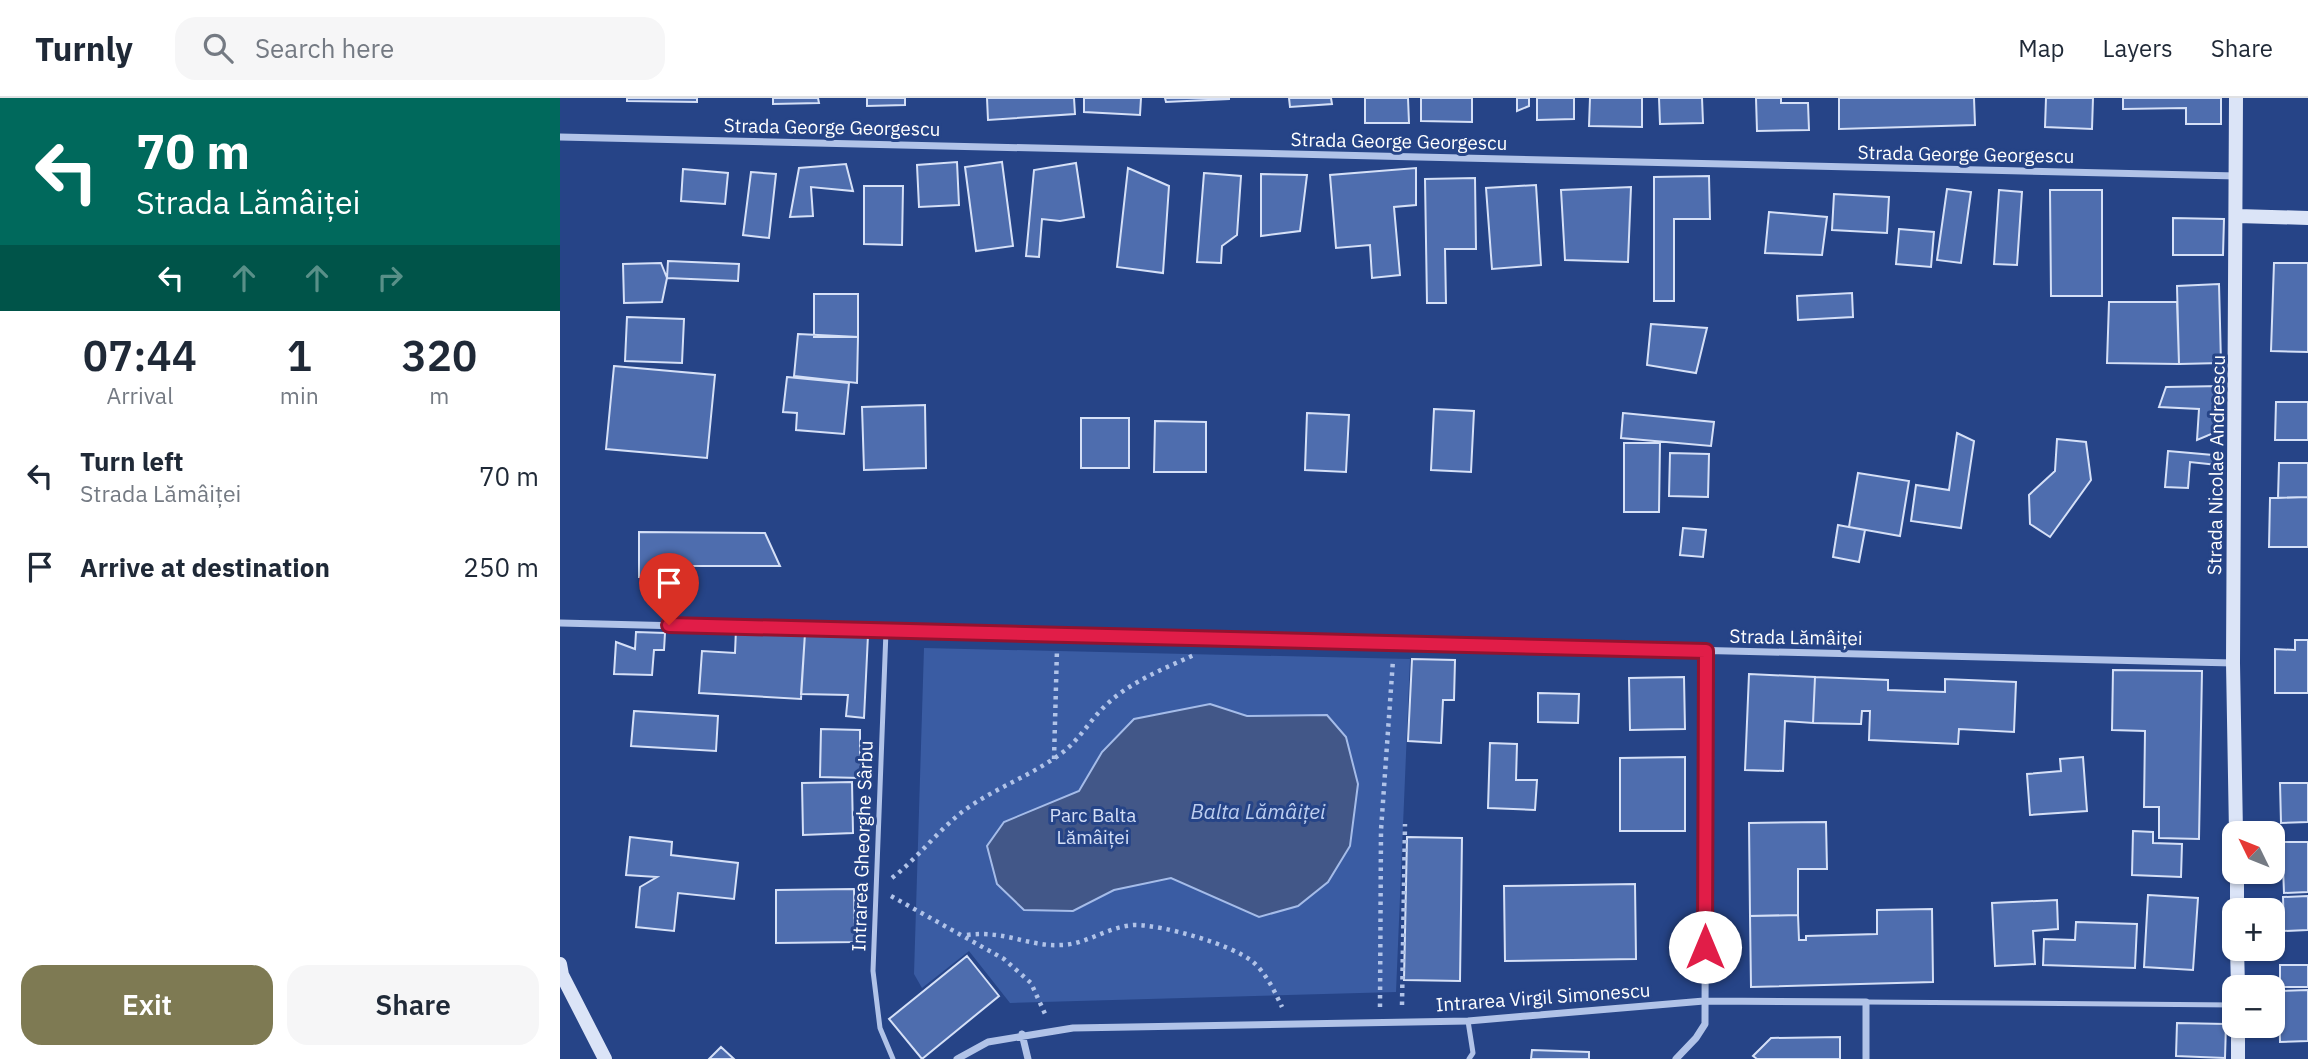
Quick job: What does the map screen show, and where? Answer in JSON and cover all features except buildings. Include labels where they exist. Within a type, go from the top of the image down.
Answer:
[{"type":"main road","name":"Strada Nicolae Andreescu","points":[[2236,98],[2238,216],[2233,663],[2236,821]]},
{"type":"main road","points":[[2238,216],[2308,218]]},
{"type":"main road","points":[[561,971],[605,1059]]},
{"type":"main road","points":[[2238,1038],[2238,1059]]},
{"type":"street","name":"Strada George Georgescu","points":[[560,137],[2237,176]]},
{"type":"street","name":"Strada Lămâiței","points":[[560,623],[2233,663]]},
{"type":"street","points":[[1676,1059],[1696,1038],[1704,1024],[1706,651]]},
{"type":"street","name":"Intrarea Virgil Simonescu","points":[[957,1059],[988,1042],[1051,1031],[1468,1021],[1704,1001],[1866,1002]]},
{"type":"street","points":[[1866,1002],[1866,1059]]},
{"type":"street","points":[[1022,1034],[1028,1059]]},
{"type":"lane","name":"Intrarea Gheorghe Sârbu","points":[[886,631],[874,1002],[880,1028],[893,1059]]},
{"type":"lane","name":"Intrarea Virgil Simonescu","points":[[1866,1002],[2222,1005]]},
{"type":"lane","points":[[1468,1021],[1473,1053],[1469,1059]]},
{"type":"path","points":[[1054,760],[1057,635]]},
{"type":"path","points":[[1051,1031],[1031,983],[1004,958],[967,935],[878,890],[913,862],[963,811],[988,794],[1054,760],[1076,742],[1103,707],[1117,695],[1146,677],[1230,639]]},
{"type":"path","points":[[1380,1022],[1381,830],[1385,743],[1395,643]]},
{"type":"path","points":[[1401,1022],[1405,824]]},
{"type":"path","points":[[967,935],[990,932],[1057,945],[1134,925],[1177,933],[1222,946],[1253,962],[1274,989],[1289,1024]]},
{"type":"green space","name":"Parc Balta Lămâiței","points":[[924,648],[1410,659],[1396,992],[1010,1003],[969,951],[922,988],[914,974]]},
{"type":"water","name":"Balta Lămâiței","points":[[1210,704],[1247,716],[1327,715],[1346,737],[1358,784],[1350,846],[1328,882],[1298,906],[1259,917],[1171,878],[1114,890],[1073,911],[1024,910],[997,884],[987,846],[1004,822],[1079,791],[1102,752],[1134,719]]},
{"type":"route","points":[[669,625],[1706,651],[1705,947]]}]
